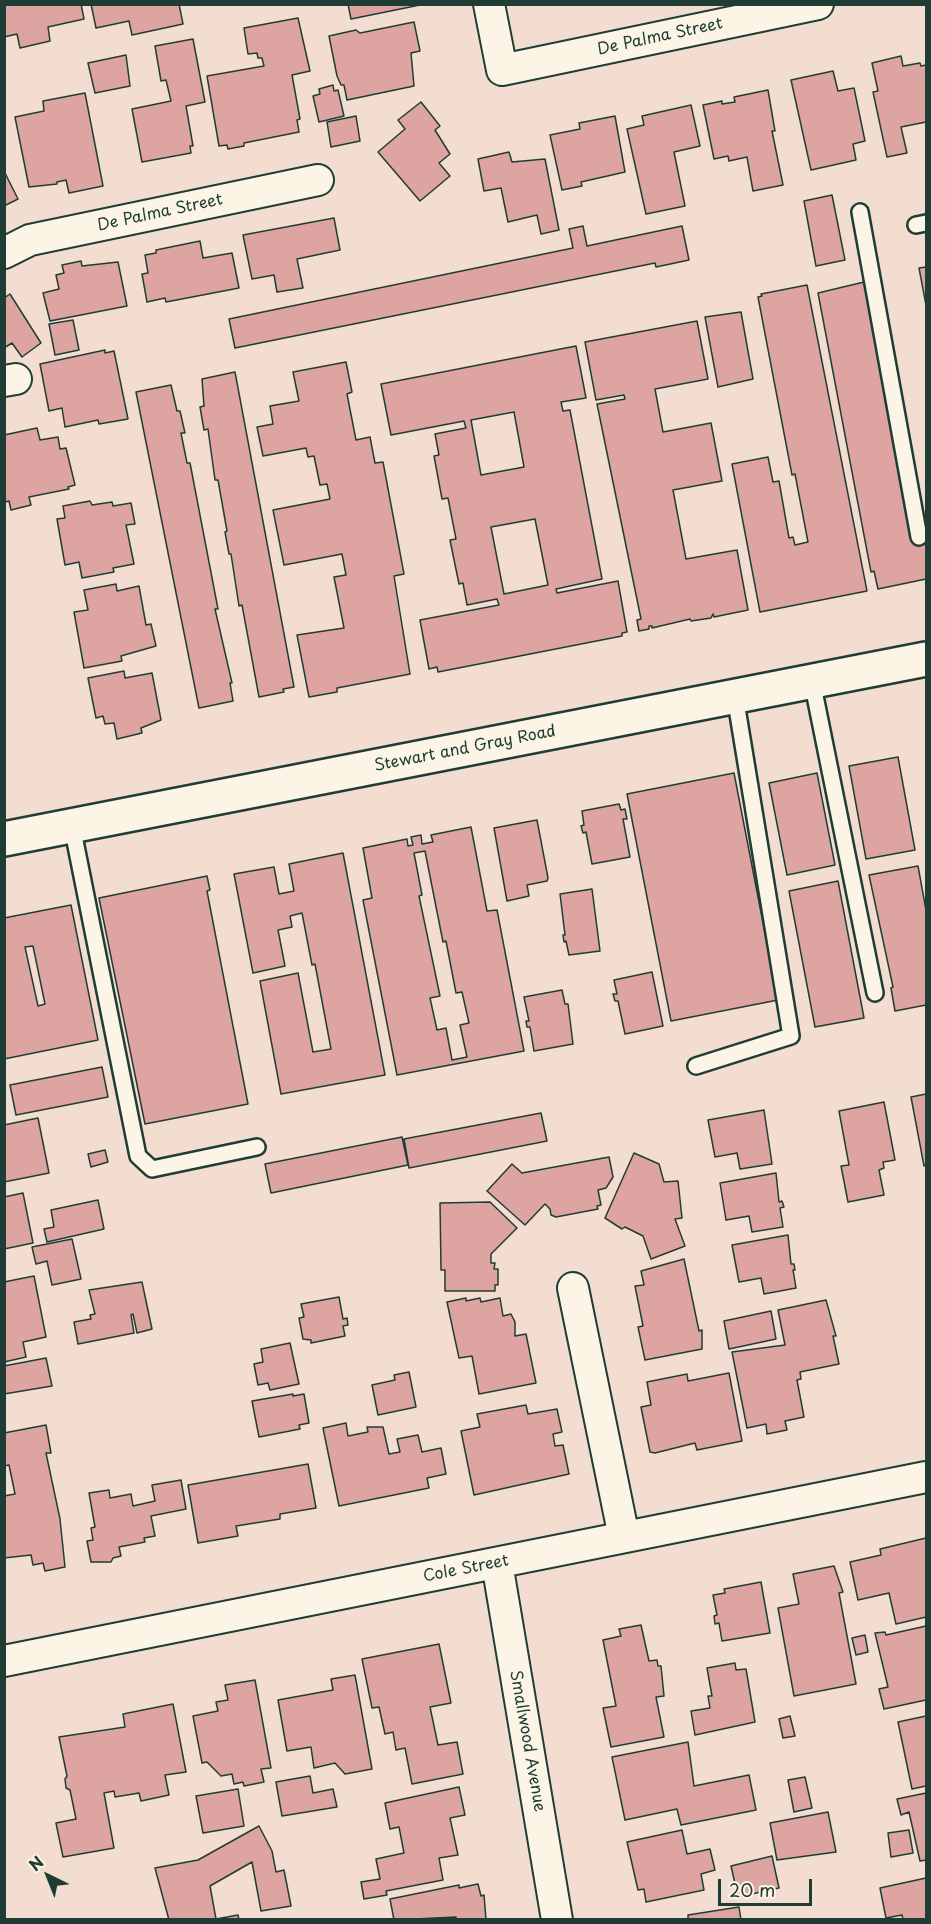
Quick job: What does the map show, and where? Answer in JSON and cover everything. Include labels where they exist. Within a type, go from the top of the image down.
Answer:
[{"type":"main road","name":"Stewart and Gray Road","points":[[4,839],[927,659]]},
{"type":"street","name":"De Palma Street","points":[[489,4],[502,70],[818,4]]},
{"type":"street","name":"De Palma Street","points":[[4,253],[30,240],[318,180]]},
{"type":"street","points":[[573,1288],[624,1537]]},
{"type":"street","name":"Cole Street","points":[[4,1662],[927,1477]]},
{"type":"street","name":"Smallwood Avenue","points":[[497,1563],[557,1920]]},
{"type":"lane","points":[[860,212],[919,537]]},
{"type":"lane","points":[[812,681],[874,993]]},
{"type":"lane","points":[[696,1066],[791,1036],[735,696]]},
{"type":"lane","points":[[72,826],[138,1156],[152,1169],[256,1147]]},
{"type":"building","points":[[4,4],[81,4],[84,19],[48,27],[50,41],[20,48],[17,34],[4,37]]},
{"type":"building","points":[[91,4],[179,4],[183,24],[132,35],[129,21],[96,28]]},
{"type":"building","points":[[348,4],[420,4],[420,5],[351,19]]},
{"type":"building","points":[[298,18],[310,71],[292,75],[300,119],[297,120],[299,132],[244,143],[244,146],[228,149],[227,145],[219,146],[207,76],[264,66],[262,58],[258,58],[257,53],[248,54],[244,28]]},
{"type":"building","points":[[414,22],[420,51],[411,53],[414,86],[347,100],[344,85],[341,85],[337,76],[329,36],[356,30],[360,33]]},
{"type":"building","points":[[193,39],[205,102],[186,106],[193,146],[190,146],[191,153],[142,162],[132,109],[171,101],[166,80],[161,81],[155,46]]},
{"type":"building","points":[[126,55],[130,86],[95,93],[88,63]]},
{"type":"building","points":[[901,56],[903,66],[920,63],[921,66],[926,65],[926,122],[901,127],[907,153],[887,157],[873,92],[878,91],[872,63]]},
{"type":"building","points":[[833,71],[838,91],[854,88],[865,141],[853,144],[856,160],[811,170],[791,80]]},
{"type":"building","points":[[333,85],[334,91],[338,90],[344,116],[319,122],[313,96],[320,94],[319,89]]},
{"type":"building","points":[[768,90],[775,131],[772,131],[783,185],[753,191],[747,157],[729,161],[728,156],[714,159],[703,105],[722,101],[722,104],[735,102],[734,97]]},
{"type":"building","points":[[85,93],[103,186],[69,193],[66,180],[57,182],[57,184],[29,187],[15,117],[44,111],[43,101]]},
{"type":"building","points":[[421,102],[440,126],[435,130],[450,154],[439,163],[450,176],[420,201],[378,152],[405,129],[398,120]]},
{"type":"building","points":[[691,105],[700,146],[674,152],[685,206],[646,214],[627,129],[644,125],[642,116]]},
{"type":"building","points":[[356,116],[360,141],[331,147],[327,122]]},
{"type":"building","points":[[615,116],[625,172],[581,182],[582,186],[562,190],[550,135],[580,129],[579,123]]},
{"type":"building","points":[[509,152],[512,162],[545,159],[559,230],[541,234],[537,215],[508,222],[501,188],[484,191],[478,159]]},
{"type":"building","points":[[4,171],[18,199],[4,206]]},
{"type":"building","points":[[832,195],[845,260],[816,266],[804,201]]},
{"type":"building","points":[[334,218],[340,250],[297,259],[303,288],[277,292],[274,275],[252,279],[243,235]]},
{"type":"building","points":[[583,226],[587,246],[682,226],[689,260],[656,267],[655,263],[235,348],[229,319],[573,248],[569,229]]},
{"type":"building","points":[[200,241],[203,258],[232,253],[239,288],[166,302],[165,298],[147,302],[142,274],[148,273],[145,255],[156,253],[156,250]]},
{"type":"building","points":[[81,261],[82,266],[118,262],[127,306],[50,321],[43,293],[59,289],[56,275],[64,273],[62,265]]},
{"type":"building","points":[[926,267],[926,305],[919,268]]},
{"type":"building","points":[[864,282],[912,539],[926,536],[926,579],[878,589],[874,571],[871,572],[818,293]]},
{"type":"building","points":[[807,285],[867,591],[760,612],[732,464],[768,457],[773,482],[779,481],[789,538],[793,537],[795,545],[808,542],[795,474],[792,475],[758,297],[762,296],[761,294]]},
{"type":"building","points":[[10,294],[41,343],[22,357],[12,343],[4,348],[4,298]]},
{"type":"building","points":[[741,312],[753,379],[718,387],[705,317]]},
{"type":"building","points":[[73,320],[79,350],[55,355],[49,324]]},
{"type":"building","points":[[697,321],[708,379],[655,389],[663,432],[711,423],[722,481],[673,490],[686,559],[737,550],[748,610],[714,617],[713,614],[711,618],[691,621],[690,619],[652,628],[649,626],[649,629],[639,631],[637,620],[641,619],[597,404],[625,399],[624,395],[596,400],[585,342]]},
{"type":"building","points":[[576,346],[586,398],[561,402],[563,411],[570,410],[602,579],[556,589],[557,593],[618,581],[627,632],[622,633],[622,636],[438,672],[437,667],[429,669],[420,620],[499,605],[497,599],[467,605],[463,583],[459,584],[450,540],[456,539],[448,498],[442,499],[434,456],[439,455],[435,434],[466,428],[464,421],[391,435],[381,384]],"holes":[[[514,412],[524,467],[481,475],[471,420]],[[535,519],[548,585],[504,594],[491,527]]]},
{"type":"building","points":[[105,350],[105,353],[114,351],[128,419],[99,424],[98,420],[65,427],[62,408],[49,411],[40,364]]},
{"type":"building","points":[[346,362],[352,392],[347,394],[356,440],[370,437],[375,463],[383,462],[404,574],[394,576],[410,674],[337,688],[337,692],[309,697],[297,635],[344,628],[334,577],[346,575],[342,554],[284,565],[273,510],[330,499],[327,484],[320,485],[314,456],[308,457],[306,448],[263,456],[257,427],[273,424],[270,406],[299,401],[293,372]]},
{"type":"building","points":[[235,372],[294,687],[283,689],[284,692],[259,697],[242,605],[239,606],[231,554],[229,554],[225,532],[227,531],[218,480],[215,480],[208,429],[204,430],[200,407],[204,406],[202,379]]},
{"type":"building","points":[[171,385],[185,433],[181,433],[187,463],[190,463],[218,609],[215,609],[232,683],[230,683],[233,701],[199,708],[136,392]]},
{"type":"building","points":[[37,428],[40,440],[58,437],[60,449],[66,448],[75,485],[68,487],[69,489],[29,497],[31,505],[11,510],[9,501],[5,502],[4,498],[4,435]]},
{"type":"building","points":[[90,501],[92,505],[112,502],[113,506],[131,503],[135,524],[126,525],[134,564],[113,568],[114,572],[82,578],[79,562],[65,565],[57,519],[65,518],[63,506]]},
{"type":"building","points":[[116,584],[117,591],[139,586],[146,625],[151,624],[156,646],[121,656],[122,661],[84,668],[74,612],[88,610],[84,590]]},
{"type":"building","points":[[124,671],[125,678],[152,673],[161,720],[141,728],[142,733],[117,739],[114,723],[105,724],[103,716],[96,718],[88,678]]},
{"type":"building","points":[[898,757],[915,850],[866,859],[849,766]]},
{"type":"building","points":[[734,773],[778,1000],[671,1021],[627,794]]},
{"type":"building","points":[[817,773],[835,865],[787,875],[769,783]]},
{"type":"building","points":[[619,804],[621,810],[625,809],[627,819],[623,819],[630,857],[592,864],[586,832],[583,833],[581,826],[584,825],[582,811]]},
{"type":"building","points":[[537,820],[547,881],[527,885],[529,896],[507,901],[494,828]]},
{"type":"building","points":[[471,827],[487,911],[497,910],[524,1051],[397,1075],[363,900],[372,898],[363,848],[407,839],[408,846],[413,845],[411,837],[421,835],[422,844],[433,842],[431,835]],"holes":[[[425,851],[443,942],[446,941],[456,993],[462,992],[469,1023],[460,1025],[467,1057],[452,1060],[446,1028],[437,1030],[430,998],[440,996],[419,896],[422,895],[414,853]]]},
{"type":"building","points":[[343,853],[385,1075],[281,1094],[260,981],[298,973],[313,1052],[331,1049],[315,964],[312,965],[302,913],[290,916],[292,927],[278,930],[285,966],[253,973],[234,874],[274,867],[279,894],[294,891],[289,864]]},
{"type":"building","points":[[918,866],[926,910],[926,1005],[895,1011],[891,988],[893,987],[869,875]]},
{"type":"building","points":[[207,876],[210,890],[207,891],[248,1104],[145,1124],[99,898]]},
{"type":"building","points":[[838,881],[864,1018],[815,1027],[789,891]]},
{"type":"building","points":[[592,889],[600,951],[569,955],[566,941],[564,942],[560,894]]},
{"type":"building","points":[[71,905],[98,1040],[4,1059],[4,918]],"holes":[[[33,946],[45,1004],[38,1006],[25,947]]]},
{"type":"building","points":[[652,972],[663,1026],[625,1034],[618,1001],[615,1001],[613,994],[617,994],[614,980]]},
{"type":"building","points":[[562,990],[565,1004],[568,1004],[573,1044],[534,1051],[530,1027],[527,1027],[526,1021],[529,1021],[524,997]]},
{"type":"building","points":[[102,1067],[108,1097],[16,1115],[10,1085]]},
{"type":"building","points":[[926,1094],[926,1165],[924,1166],[911,1097]]},
{"type":"building","points":[[884,1102],[895,1160],[883,1162],[884,1168],[879,1170],[884,1195],[848,1202],[841,1166],[849,1165],[839,1111]]},
{"type":"building","points":[[764,1110],[772,1164],[740,1169],[737,1153],[715,1157],[708,1120]]},
{"type":"building","points":[[541,1113],[547,1141],[409,1168],[404,1139]]},
{"type":"building","points":[[38,1118],[49,1173],[4,1182],[4,1125]]},
{"type":"building","points":[[402,1137],[408,1165],[271,1193],[265,1164]]},
{"type":"building","points":[[105,1150],[108,1162],[91,1167],[88,1154]]},
{"type":"building","points":[[634,1153],[659,1164],[664,1182],[678,1181],[682,1218],[675,1219],[685,1246],[651,1259],[643,1236],[625,1227],[622,1229],[605,1218]]},
{"type":"building","points":[[609,1157],[613,1177],[606,1188],[598,1190],[601,1205],[597,1206],[598,1209],[556,1217],[551,1215],[550,1209],[545,1204],[525,1225],[487,1191],[512,1164],[522,1173]]},
{"type":"building","points":[[776,1173],[779,1202],[782,1201],[784,1207],[780,1208],[783,1227],[752,1232],[749,1216],[726,1220],[720,1183]]},
{"type":"building","points":[[23,1193],[33,1243],[4,1249],[4,1197]]},
{"type":"building","points":[[98,1200],[104,1229],[47,1242],[44,1229],[54,1227],[51,1210]]},
{"type":"building","points":[[490,1202],[517,1228],[491,1254],[491,1263],[495,1263],[494,1269],[498,1269],[498,1285],[495,1285],[495,1291],[445,1291],[445,1270],[441,1270],[440,1203]]},
{"type":"building","points":[[788,1235],[796,1288],[764,1294],[761,1278],[739,1282],[732,1245]]},
{"type":"building","points":[[72,1239],[81,1279],[52,1285],[47,1261],[36,1264],[32,1247]]},
{"type":"building","points":[[684,1259],[699,1331],[702,1330],[702,1349],[645,1360],[638,1327],[643,1326],[635,1286],[644,1285],[641,1271]]},
{"type":"building","points":[[34,1276],[46,1337],[23,1342],[26,1357],[4,1362],[4,1282]]},
{"type":"building","points":[[142,1282],[152,1329],[137,1333],[133,1314],[131,1315],[134,1333],[78,1344],[74,1322],[91,1319],[90,1315],[95,1314],[89,1290]]},
{"type":"building","points":[[339,1297],[343,1319],[347,1318],[348,1325],[343,1326],[345,1336],[311,1343],[311,1340],[303,1339],[299,1318],[304,1317],[301,1304]]},
{"type":"building","points":[[466,1298],[466,1301],[480,1298],[481,1302],[500,1298],[503,1316],[511,1314],[515,1322],[515,1336],[526,1334],[536,1383],[479,1394],[472,1356],[459,1358],[447,1302]]},
{"type":"building","points":[[826,1300],[836,1336],[833,1336],[839,1364],[800,1372],[801,1379],[797,1380],[804,1417],[785,1421],[787,1430],[767,1434],[766,1424],[747,1428],[732,1352],[785,1345],[778,1310]]},
{"type":"building","points":[[771,1311],[776,1339],[729,1349],[724,1321]]},
{"type":"building","points":[[290,1343],[299,1384],[270,1390],[268,1383],[258,1385],[254,1364],[263,1362],[261,1349]]},
{"type":"building","points":[[46,1358],[52,1386],[4,1394],[4,1366]]},
{"type":"building","points":[[409,1372],[416,1407],[378,1415],[372,1385],[395,1380],[394,1375]]},
{"type":"building","points":[[729,1373],[742,1441],[697,1450],[695,1443],[655,1453],[650,1452],[641,1407],[651,1405],[647,1382],[687,1374],[688,1381]]},
{"type":"building","points":[[293,1394],[293,1396],[304,1394],[309,1423],[299,1425],[300,1429],[259,1437],[252,1401]]},
{"type":"building","points":[[526,1405],[528,1414],[557,1409],[562,1432],[553,1434],[555,1446],[563,1445],[569,1474],[474,1495],[461,1431],[480,1427],[477,1414]]},
{"type":"building","points":[[346,1423],[348,1436],[368,1432],[367,1427],[383,1427],[389,1454],[400,1452],[397,1439],[418,1435],[422,1452],[441,1448],[446,1474],[427,1478],[429,1488],[339,1506],[323,1428]]},
{"type":"building","points":[[46,1425],[51,1453],[46,1453],[60,1519],[65,1567],[45,1571],[43,1563],[33,1565],[31,1555],[4,1558],[4,1496],[15,1494],[9,1465],[4,1466],[4,1433]]},
{"type":"building","points":[[308,1464],[316,1508],[280,1514],[280,1519],[236,1526],[238,1536],[198,1543],[188,1485]]},
{"type":"building","points":[[181,1480],[186,1509],[151,1516],[155,1536],[144,1538],[145,1542],[119,1547],[121,1556],[113,1558],[111,1562],[91,1562],[87,1541],[93,1540],[91,1528],[95,1527],[89,1493],[109,1490],[110,1498],[131,1494],[133,1506],[155,1501],[152,1485]]},
{"type":"building","points":[[926,1538],[926,1617],[896,1624],[889,1593],[858,1600],[850,1562],[881,1555],[880,1549]]},
{"type":"building","points":[[834,1566],[843,1592],[839,1593],[856,1684],[794,1696],[778,1608],[799,1604],[793,1574]]},
{"type":"building","points":[[761,1582],[770,1633],[722,1641],[719,1623],[715,1624],[714,1616],[717,1615],[713,1595],[725,1593],[724,1589]]},
{"type":"building","points":[[641,1625],[649,1661],[657,1660],[658,1666],[661,1666],[664,1696],[656,1697],[664,1737],[611,1747],[603,1708],[616,1706],[603,1640],[621,1636],[619,1629]]},
{"type":"building","points":[[926,1626],[926,1700],[884,1709],[879,1689],[888,1687],[875,1633],[885,1632],[886,1635]]},
{"type":"building","points":[[865,1635],[868,1652],[856,1655],[852,1638]]},
{"type":"building","points":[[439,1644],[451,1703],[430,1707],[438,1745],[457,1742],[463,1774],[412,1784],[405,1748],[396,1750],[393,1732],[385,1734],[379,1707],[372,1708],[362,1659]]},
{"type":"building","points":[[735,1663],[736,1670],[746,1669],[755,1722],[695,1735],[691,1711],[710,1708],[708,1696],[712,1696],[707,1668]]},
{"type":"building","points":[[355,1675],[372,1769],[345,1774],[335,1763],[314,1768],[311,1747],[287,1751],[278,1700],[333,1690],[331,1679]]},
{"type":"building","points":[[255,1680],[271,1768],[261,1769],[264,1782],[244,1786],[243,1782],[234,1784],[232,1774],[221,1776],[207,1762],[202,1763],[193,1716],[218,1711],[216,1702],[228,1700],[225,1685]]},
{"type":"building","points":[[173,1704],[186,1772],[165,1775],[169,1795],[141,1801],[139,1793],[115,1797],[114,1791],[104,1793],[114,1848],[63,1857],[56,1823],[76,1819],[70,1790],[66,1788],[67,1776],[59,1737],[125,1727],[123,1714]]},
{"type":"building","points":[[790,1716],[795,1736],[783,1738],[779,1719]]},
{"type":"building","points":[[926,1716],[926,1786],[912,1789],[898,1722]]},
{"type":"building","points":[[688,1742],[694,1786],[749,1775],[756,1810],[681,1825],[677,1809],[625,1820],[612,1757]]},
{"type":"building","points":[[310,1776],[313,1793],[333,1789],[337,1807],[282,1816],[276,1782]]},
{"type":"building","points":[[805,1777],[812,1808],[794,1812],[788,1780]]},
{"type":"building","points":[[459,1787],[465,1815],[450,1818],[458,1855],[439,1858],[443,1880],[386,1891],[387,1895],[364,1899],[361,1882],[380,1879],[376,1859],[404,1853],[399,1827],[390,1829],[385,1803]]},
{"type":"building","points":[[238,1789],[244,1826],[203,1833],[196,1796]]},
{"type":"building","points":[[926,1793],[926,1860],[920,1861],[909,1812],[901,1815],[897,1799]]},
{"type":"building","points":[[828,1812],[836,1852],[777,1860],[770,1823]]},
{"type":"building","points":[[259,1826],[272,1851],[276,1872],[284,1870],[291,1906],[261,1911],[252,1862],[210,1886],[216,1919],[238,1915],[239,1920],[169,1920],[155,1868],[198,1860]]},
{"type":"building","points":[[682,1830],[687,1854],[710,1849],[715,1870],[701,1874],[704,1890],[646,1902],[644,1889],[638,1890],[627,1842]]},
{"type":"building","points":[[909,1830],[913,1853],[891,1857],[888,1833]]},
{"type":"building","points":[[772,1856],[779,1888],[738,1897],[731,1866]]},
{"type":"building","points":[[926,1878],[926,1920],[903,1920],[902,1915],[886,1918],[880,1888]]},
{"type":"building","points":[[478,1884],[481,1896],[484,1895],[486,1920],[456,1920],[456,1917],[394,1920],[390,1899],[459,1885],[459,1888]]},
{"type":"building","points":[[739,1907],[741,1920],[685,1920],[688,1919],[688,1915]]}]
